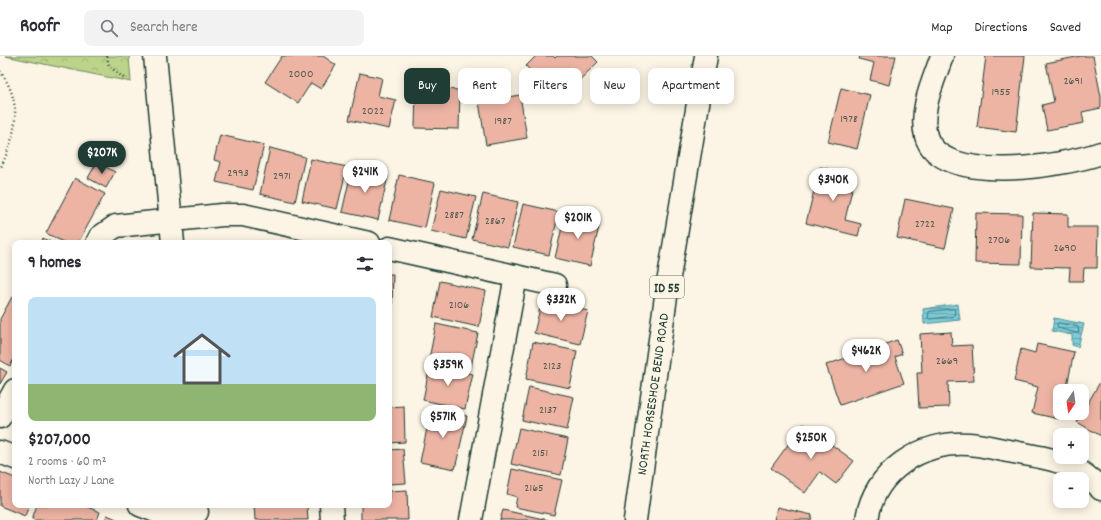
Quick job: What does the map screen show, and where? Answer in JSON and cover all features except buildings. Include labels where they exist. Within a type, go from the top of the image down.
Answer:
[{"type":"main road","points":[[155,56],[173,240]]},
{"type":"main road","name":"NORTH HORSESHOE BEND ROAD","points":[[635,520],[667,289],[706,56]]},
{"type":"main road","points":[[942,56],[926,107],[924,122],[926,137],[937,154],[957,163],[984,168],[1036,167],[1061,164],[1101,153]]},
{"type":"main road","points":[[98,240],[100,237],[116,226],[171,219],[222,215],[243,215],[312,237],[340,240]]},
{"type":"main road","points":[[392,249],[555,285]]},
{"type":"main road","points":[[471,520],[516,276]]},
{"type":"main road","points":[[0,417],[12,395]]},
{"type":"main road","points":[[867,520],[877,491],[893,470],[910,456],[931,447],[968,444],[1050,459],[1071,466],[1098,485],[1101,489]]},
{"type":"main road","points":[[0,452],[12,457]]},
{"type":"main road","points":[[148,508],[166,515],[197,512]]},
{"type":"main road","points":[[331,508],[332,520]]},
{"type":"path","points":[[107,56],[109,66],[125,79]]},
{"type":"path","points":[[0,71],[9,84],[15,102],[15,126],[7,154],[0,169]]},
{"type":"green space","points":[[5,56],[129,56],[131,82]]},
{"type":"water","points":[[958,304],[960,320],[924,324],[923,309]]},
{"type":"water","points":[[1054,318],[1084,324],[1078,347],[1072,345],[1072,335],[1052,331]]}]
